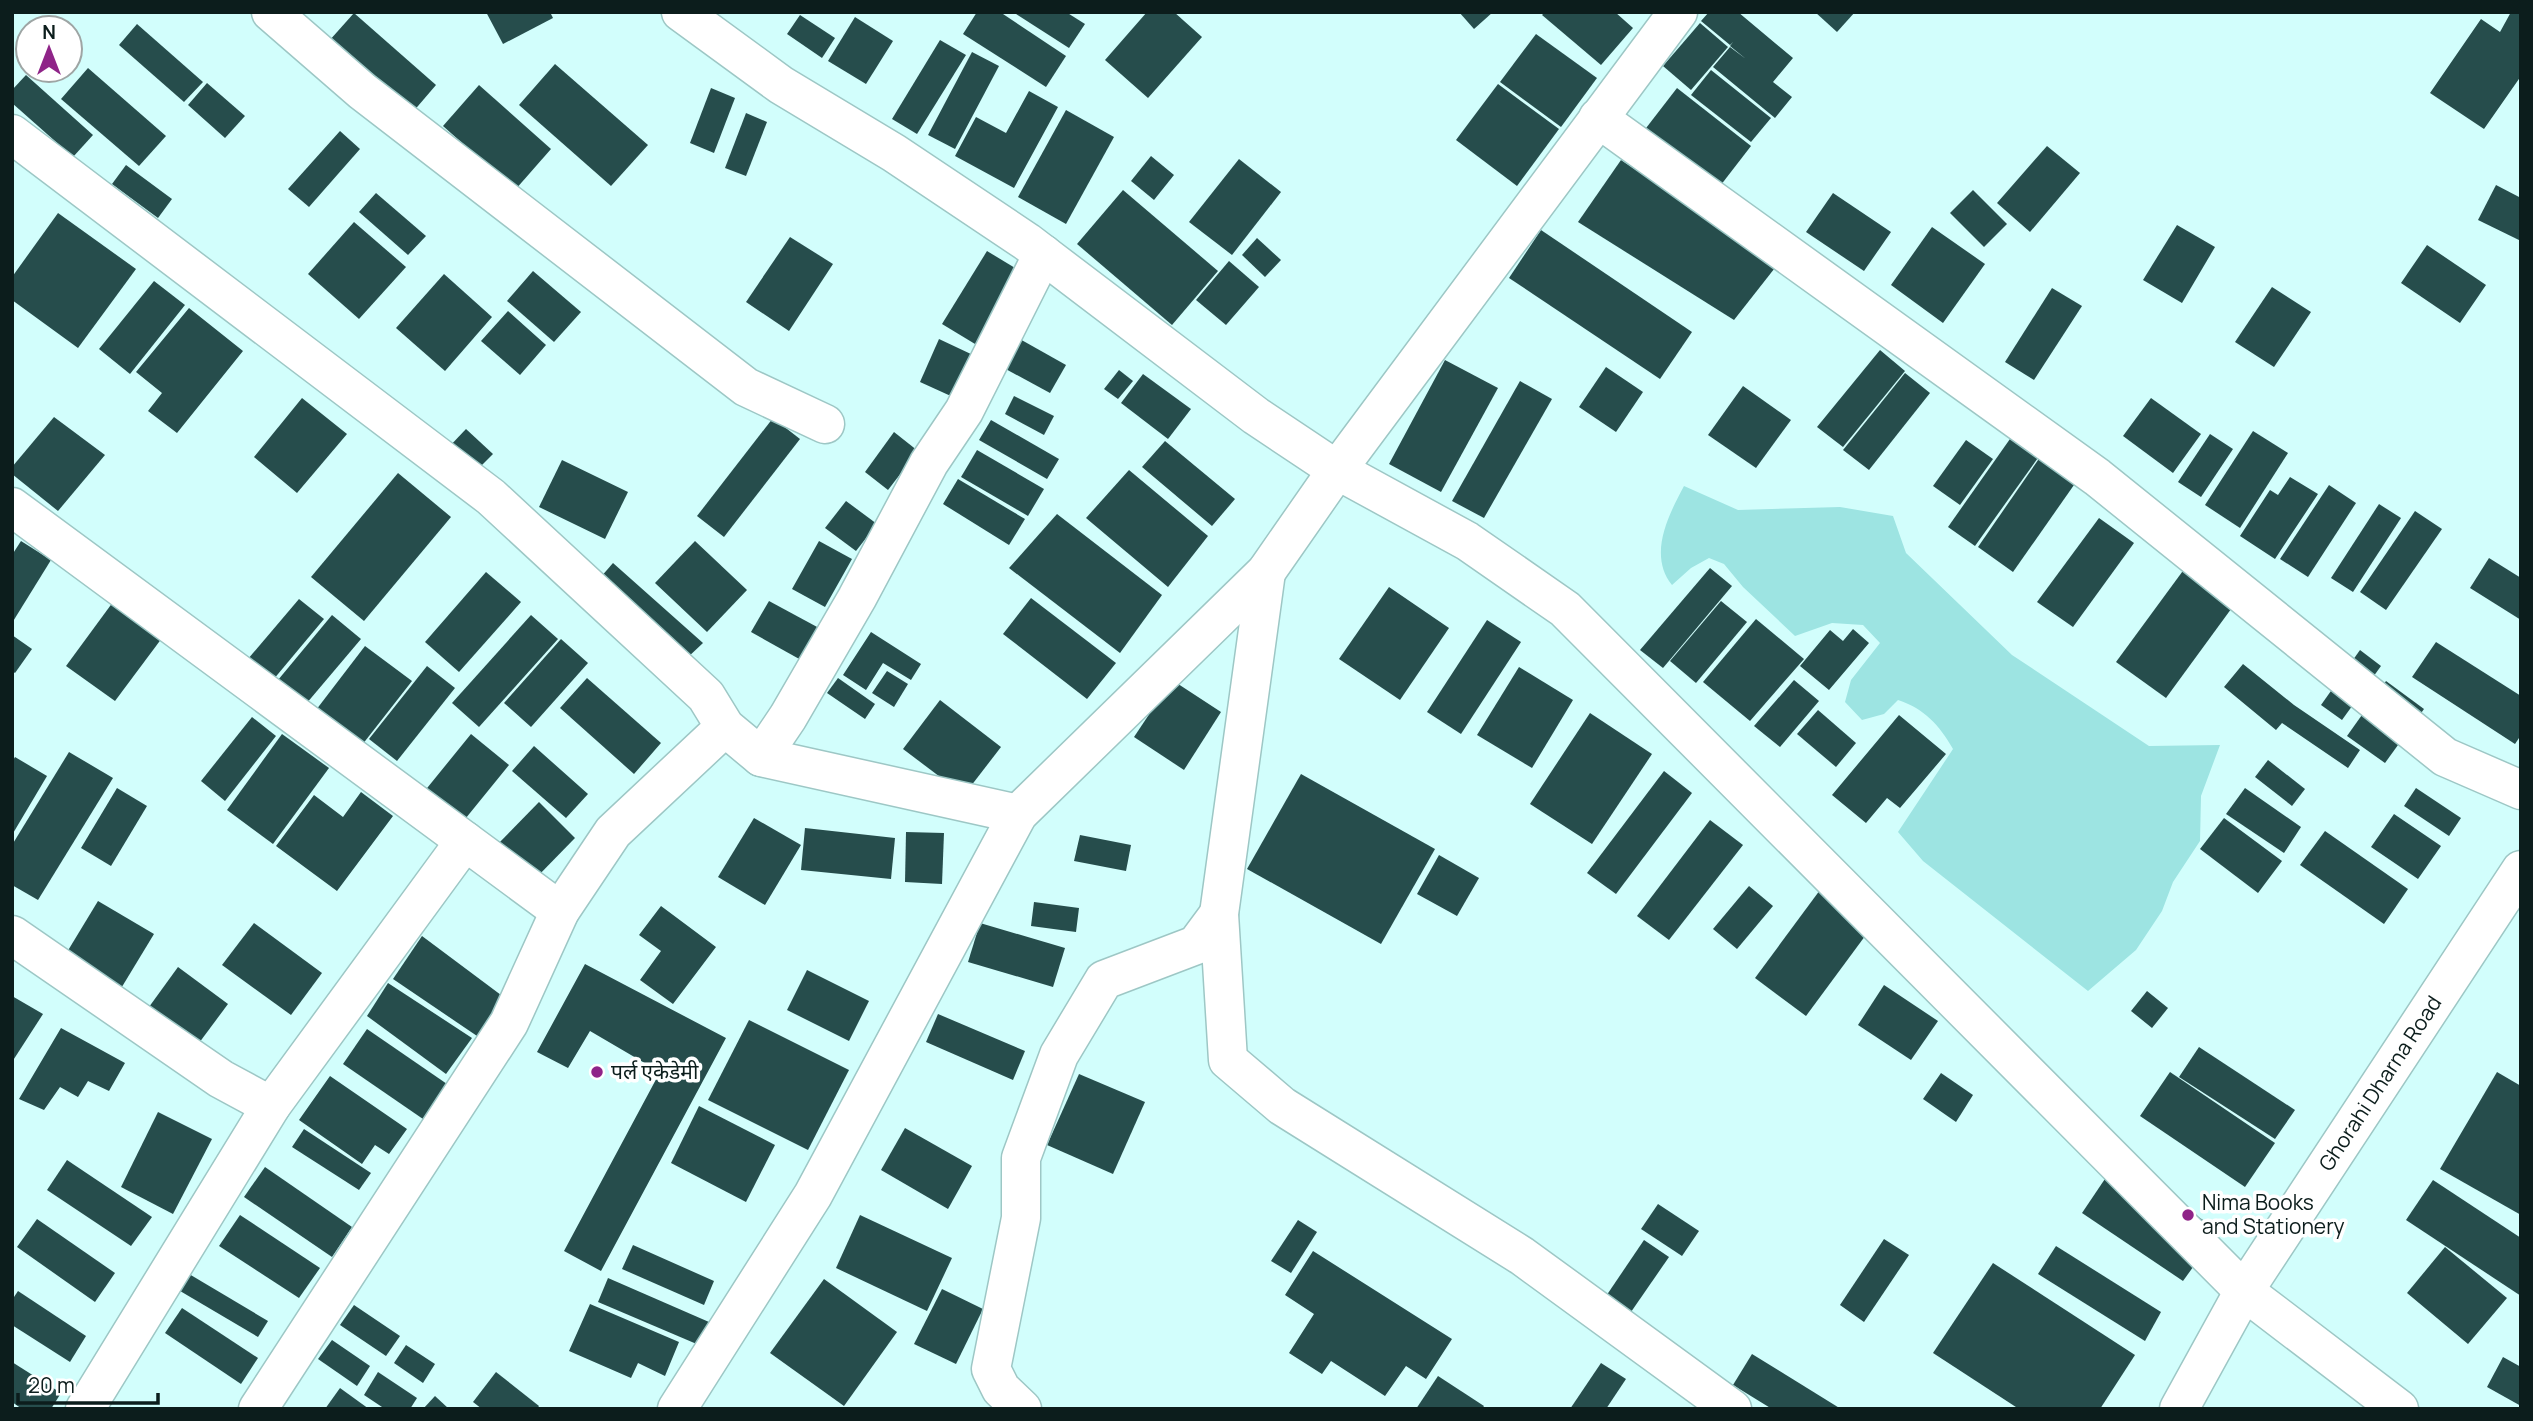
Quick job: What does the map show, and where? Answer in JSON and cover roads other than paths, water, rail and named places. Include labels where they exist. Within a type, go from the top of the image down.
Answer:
[{"type":"street","points":[[271,12],[362,91],[691,347],[746,387],[825,424]]},
{"type":"street","points":[[681,12],[781,85],[894,153],[1043,254],[1256,416],[1337,470],[1467,541],[1565,609],[2244,1291],[2399,1409]]},
{"type":"street","points":[[677,1409],[813,1195],[1018,814],[1266,572],[1337,470],[1678,12]]},
{"type":"street","points":[[1598,118],[2097,477],[2445,757],[2521,790]]},
{"type":"street","points":[[12,134],[491,498],[706,696],[725,727],[761,757],[1018,814]]},
{"type":"street","points":[[761,757],[788,717],[857,598],[929,464],[964,411],[1043,254]]},
{"type":"street","points":[[12,507],[560,911]]},
{"type":"street","points":[[1266,572],[1219,914],[1228,1060],[1282,1105],[1521,1256],[1732,1409]]},
{"type":"street","points":[[258,1409],[509,1023],[560,911],[613,832],[725,727]]},
{"type":"street","points":[[99,1404],[271,1106],[465,841]]},
{"type":"street","name":"Ghorahi Dharna Road","points":[[2179,1409],[2244,1291],[2521,870]]},
{"type":"street","points":[[1022,1409],[1000,1390],[991,1369],[1021,1218],[1021,1158],[1059,1055],[1104,981],[1196,945],[1219,914]]},
{"type":"street","points":[[12,935],[221,1079],[271,1106]]},
{"type":"place","name":"पर्ल एकेडेमी","points":[[597,1072]]},
{"type":"place","name":"Nima Books and Stationery","points":[[2188,1215]]}]
